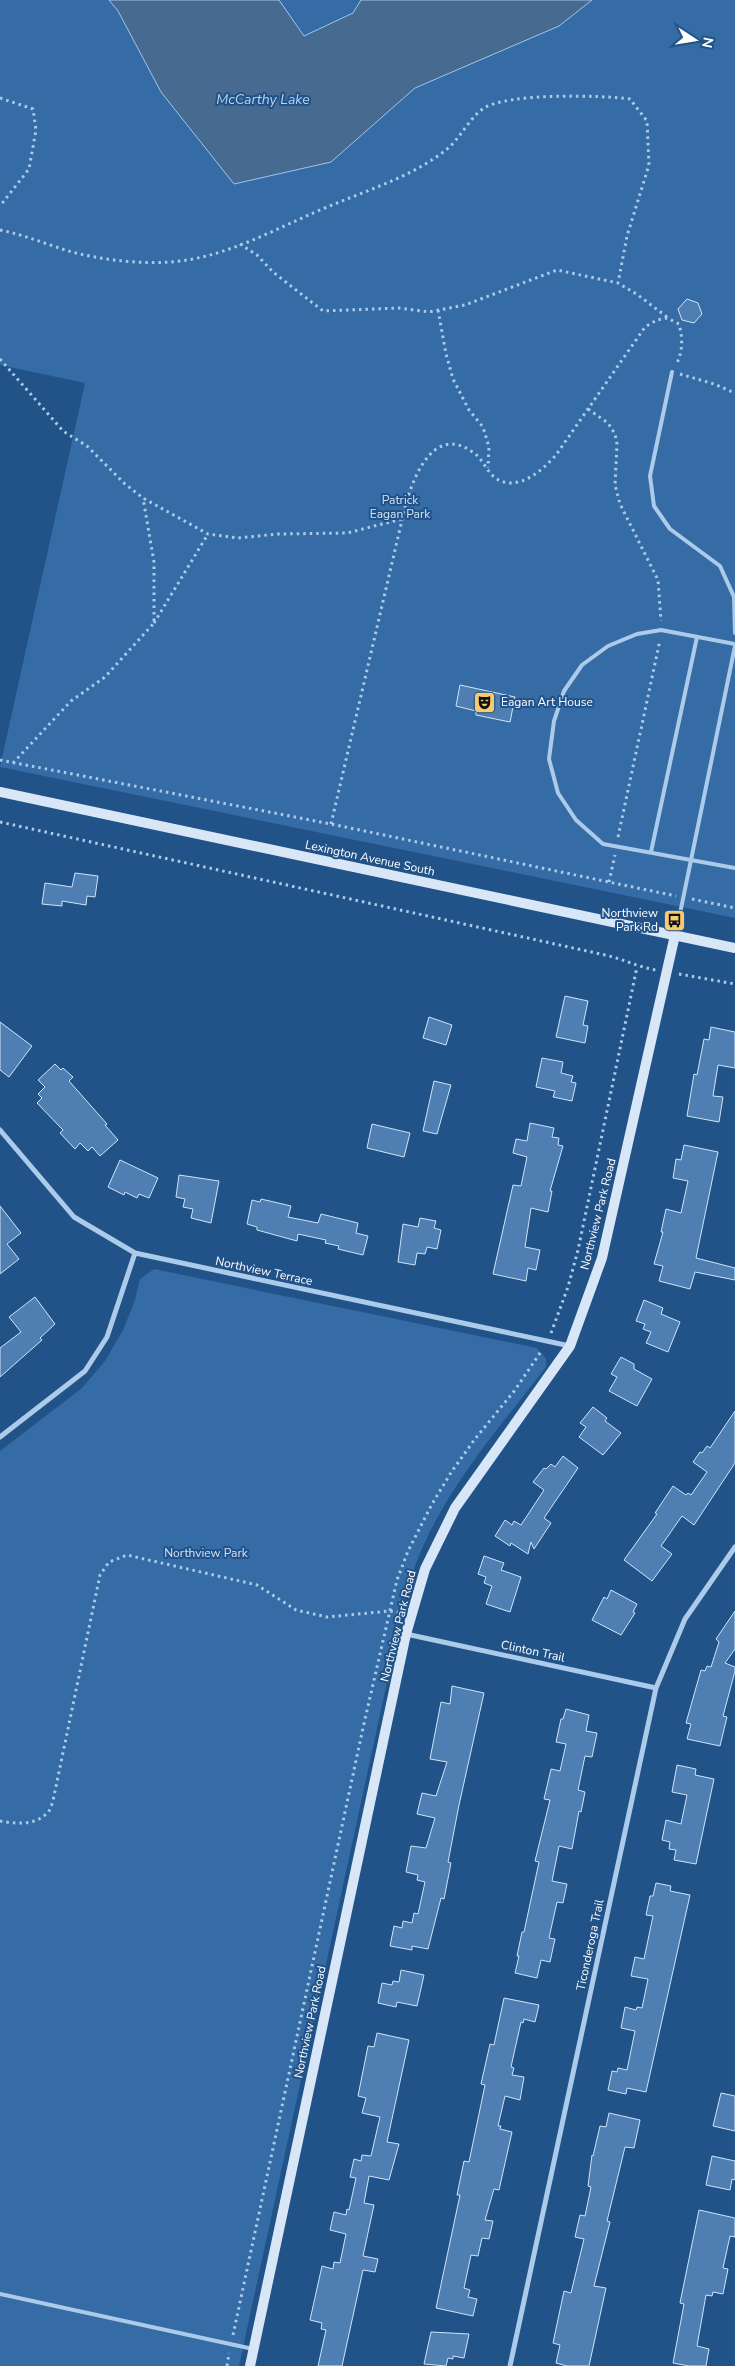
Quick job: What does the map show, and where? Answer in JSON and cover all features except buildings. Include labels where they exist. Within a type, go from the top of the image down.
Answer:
[{"type":"street","name":"Lexington Avenue South","points":[[0,792],[735,948]]},
{"type":"street","name":"Northview Park Road","points":[[250,2366],[406,1634],[425,1569],[455,1508],[570,1346],[602,1258],[675,935]]},
{"type":"street","name":"Northview Terrace","points":[[0,1130],[74,1217],[135,1254],[570,1346]]},
{"type":"street","points":[[0,1437],[85,1370],[107,1337],[135,1254]]},
{"type":"street","name":"Ticonderoga Trail","points":[[510,2366],[656,1688],[685,1619],[735,1547]]},
{"type":"street","name":"Clinton Trail","points":[[406,1634],[656,1688]]},
{"type":"lane","points":[[672,372],[650,476],[654,506],[670,529],[720,566],[734,597],[735,633]]},
{"type":"lane","points":[[675,935],[690,858],[735,645],[661,630],[637,634],[608,646],[582,665],[564,690],[554,721],[549,759],[558,794],[576,820],[603,844],[690,858],[735,868]]},
{"type":"lane","points":[[651,852],[697,637]]},
{"type":"lane","points":[[0,2294],[253,2349]]},
{"type":"path","points":[[0,230],[24,235],[73,252],[125,261],[171,262],[212,254],[368,192],[412,170],[446,150],[484,108],[528,98],[601,95],[630,99],[647,121],[650,165],[626,236],[618,284]]},
{"type":"path","points":[[0,98],[33,109],[36,130],[29,169],[0,206]]},
{"type":"path","points":[[240,244],[257,255],[273,272],[323,311],[399,308],[429,312],[465,306],[557,270],[618,284],[638,295],[679,324],[683,338],[680,356],[672,372],[714,384],[735,393]]},
{"type":"path","points":[[438,310],[446,354],[454,379],[469,410],[483,426],[489,446],[488,469]]},
{"type":"path","points":[[331,824],[402,519],[414,476],[424,460],[436,450],[450,445],[464,446],[477,454],[496,478],[508,483],[521,481],[542,470],[556,455],[645,327],[657,320],[668,318]]},
{"type":"path","points":[[0,359],[63,431],[87,446],[125,484],[143,498],[208,534],[238,538],[298,533],[347,534],[402,519]]},
{"type":"path","points":[[143,498],[154,562],[154,623]]},
{"type":"path","points":[[13,762],[71,701],[105,677],[154,623],[208,534]]},
{"type":"path","points":[[0,760],[331,824],[648,890]]},
{"type":"path","points":[[0,822],[605,955],[627,961],[637,967],[735,984]]},
{"type":"path","points":[[0,1821],[18,1825],[33,1822],[49,1812],[54,1796],[100,1575],[109,1562],[127,1555],[257,1585],[296,1610],[327,1617],[390,1611],[412,1616]]},
{"type":"green space","name":"Patrick Eagan Park","points":[[0,0],[735,0],[735,918],[0,767],[85,383],[0,365]]},
{"type":"green space","name":"Northview Park","points":[[154,1269],[537,1348],[546,1359],[546,1367],[474,1460],[442,1509],[417,1561],[410,1583],[239,2366],[0,2366],[0,1451],[82,1388],[105,1361],[123,1330],[135,1300],[140,1279]]},
{"type":"water","name":"McCarthy Lake","points":[[109,0],[279,0],[304,36],[353,13],[361,0],[592,0],[559,26],[415,88],[331,162],[234,184],[161,92],[118,11]]},
{"type":"place","name":"Eagan Art House","points":[[485,702]]},
{"type":"place","name":"Northview Park Rd","points":[[674,920]]}]
